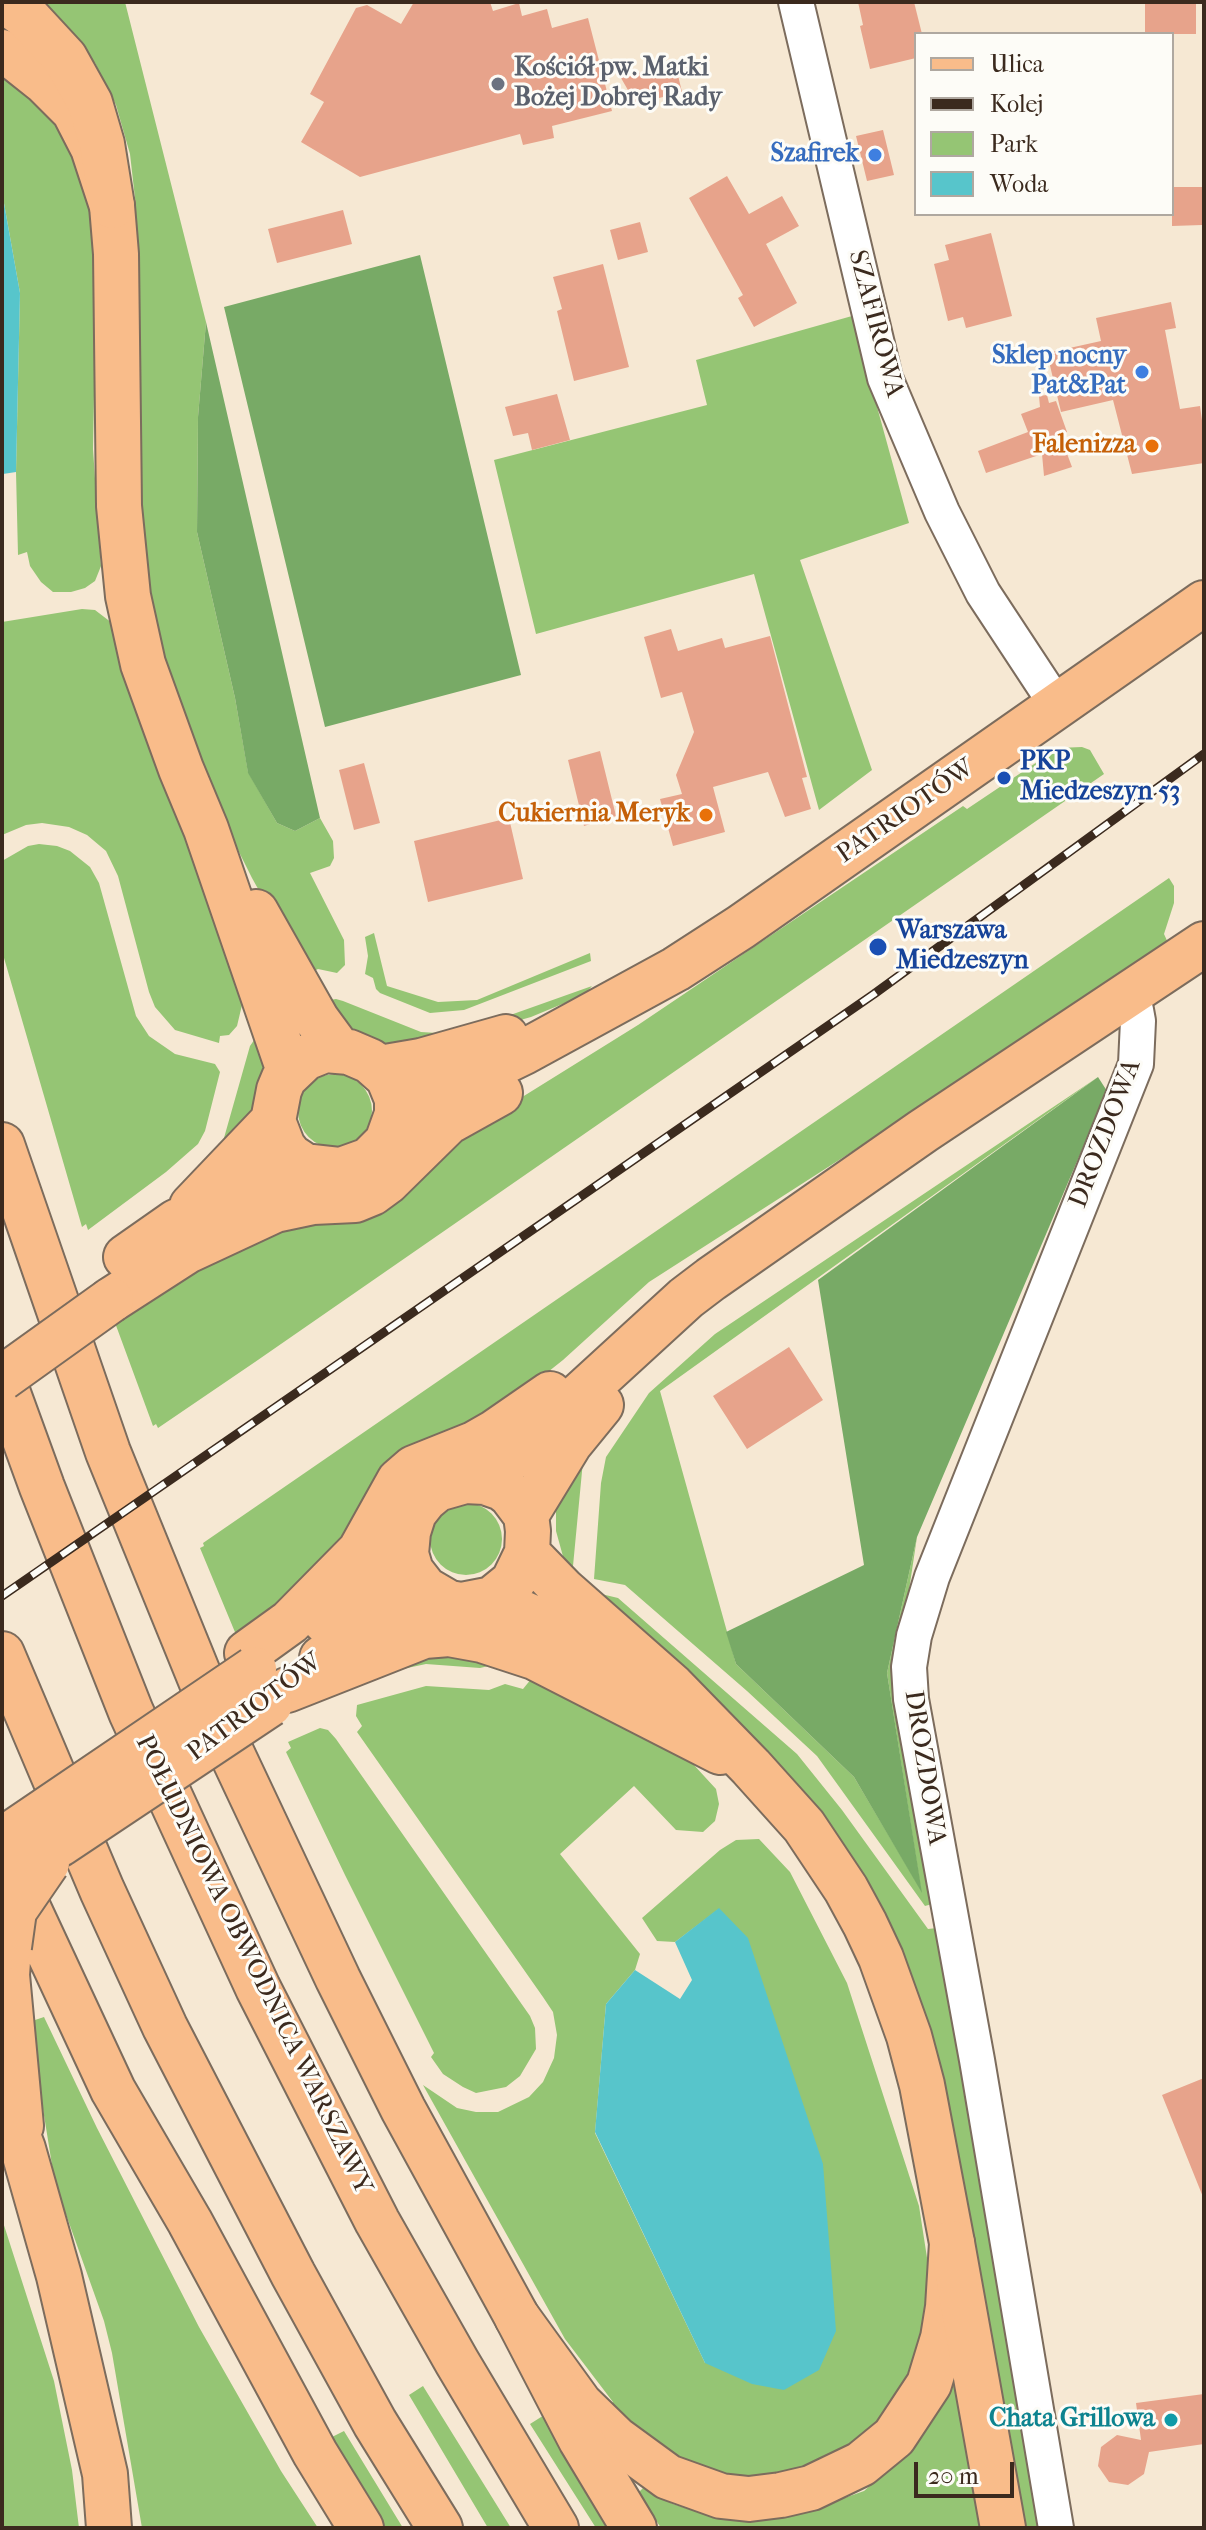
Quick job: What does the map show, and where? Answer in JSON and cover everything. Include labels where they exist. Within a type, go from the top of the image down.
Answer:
[{"type":"main road","points":[[6,2],[28,18],[65,58],[90,103],[102,144],[116,254],[119,506],[128,596],[143,664],[206,829],[289,1071]]},
{"type":"main road","points":[[2,52],[11,55],[45,82],[74,111],[93,148],[112,206]]},
{"type":"main road","name":"PATRIOTÓW","points":[[397,1114],[524,1052],[676,969],[741,927],[1204,603]]},
{"type":"main road","points":[[206,829],[312,1011],[339,1050]]},
{"type":"main road","points":[[265,1679],[290,1622],[360,1551],[399,1481],[414,1468],[474,1444],[495,1432],[923,1131],[1204,944]]},
{"type":"main road","points":[[2,1343],[107,1287],[275,1210],[313,1202],[355,1200],[372,1193],[448,1122],[524,1078],[599,1009]]},
{"type":"main road","name":"PATRIOTÓW","points":[[380,1068],[421,1061],[599,1009]]},
{"type":"main road","points":[[176,1222],[279,1174],[305,1166],[341,1170],[369,1160],[391,1135],[397,1114],[394,1088],[380,1068],[362,1056],[339,1050],[316,1053],[289,1071],[279,1090],[273,1121],[283,1147],[305,1166]]},
{"type":"main road","points":[[2,1377],[107,1287],[176,1222],[273,1121]]},
{"type":"main road","points":[[2,1145],[108,1452],[224,1737],[331,1966],[403,2109],[581,2440],[634,2528]]},
{"type":"main road","points":[[485,1482],[686,1298]]},
{"type":"main road","points":[[686,1298],[570,1443],[527,1534],[522,1569],[513,1582],[492,1599],[461,1605],[434,1596],[418,1582],[406,1554],[414,1513],[437,1489],[451,1483],[485,1482],[511,1495],[527,1534],[563,1590],[672,1686],[751,1767],[804,1826],[852,1901],[881,1958],[909,2036],[922,2085],[1003,2528]]},
{"type":"main road","name":"POŁUDNIOWA OBWODNICA WARSZAWY","points":[[2,1377],[131,1712],[264,2000],[377,2221],[556,2528]]},
{"type":"main road","name":"PATRIOTÓW","points":[[2,1885],[21,1865],[60,1844],[265,1679],[311,1632],[406,1554]]},
{"type":"main road","name":"PATRIOTÓW","points":[[2,1840],[265,1679],[324,1656],[406,1603],[434,1596]]},
{"type":"main road","points":[[492,1599],[540,1621],[599,1659],[708,1746]]},
{"type":"main road","points":[[2,1807],[33,1796],[265,1679],[424,1636],[449,1634],[482,1640],[534,1657],[751,1767]]},
{"type":"main road","points":[[2,1654],[130,1951],[230,2156],[338,2356],[440,2528]]},
{"type":"main road","points":[[12,2162],[7,1975],[14,1911],[60,1844]]},
{"type":"main road","points":[[2,1851],[113,2090],[190,2222],[315,2453],[361,2528]]},
{"type":"main road","points":[[2,2093],[12,2162],[59,2276],[105,2474],[109,2528]]},
{"type":"main road","points":[[517,2317],[580,2404],[643,2461],[668,2477],[721,2496],[749,2499],[781,2495],[811,2488],[861,2464],[894,2437],[917,2406],[933,2375],[943,2338],[952,2243]]},
{"type":"street","name":"SZAFIROWA","points":[[796,2],[885,378],[942,512],[983,593],[1058,707]]},
{"type":"street","name":"DROZDOWA","points":[[1056,2528],[979,2073],[911,1699],[909,1667],[914,1636],[932,1577],[1136,1064],[1138,1021],[1136,1010],[1127,996]]},
{"type":"green space","points":[[35,2],[125,2],[206,322],[198,417],[197,532],[235,698],[248,772],[277,823],[295,831],[320,818],[333,841],[334,858],[330,866],[310,873],[344,940],[345,965],[337,973],[318,969],[306,975],[225,824],[173,694],[155,629],[147,579],[136,456],[136,207],[130,154],[116,105],[95,63]]},
{"type":"green space","points":[[2,78],[16,85],[49,116],[69,145],[85,186],[90,215],[96,289],[93,449],[101,566],[95,581],[71,592],[53,592],[30,566],[27,552],[18,555],[16,472],[20,293],[2,192]]},
{"type":"green space","points":[[420,255],[521,675],[325,727],[224,307]]},
{"type":"green space","points":[[852,316],[909,523],[800,560],[872,770],[819,810],[754,574],[536,634],[494,460],[707,405],[696,360]]},
{"type":"green space","points":[[206,322],[320,818],[295,831],[277,823],[248,773],[235,698],[197,532],[198,417]]},
{"type":"green space","points":[[82,609],[95,610],[112,623],[138,719],[228,924],[255,998],[242,1005],[237,1026],[229,1035],[220,1036],[219,1043],[175,1030],[155,1007],[118,876],[106,851],[87,835],[69,827],[42,823],[26,825],[2,835],[2,622]]},
{"type":"green space","points":[[1082,747],[1090,750],[1104,774],[255,1362],[158,1428],[156,1424],[153,1426],[114,1320],[170,1275],[466,1132],[638,1025],[963,806],[967,809],[1058,748]]},
{"type":"green space","points":[[39,844],[70,851],[90,867],[99,883],[136,1016],[149,1036],[175,1054],[215,1064],[220,1072],[205,1131],[198,1144],[88,1230],[86,1224],[82,1227],[2,951],[2,861],[28,846]]},
{"type":"green space","points":[[1169,878],[1174,886],[1174,903],[1164,934],[1169,945],[649,1282],[563,1360],[358,1523],[302,1585],[237,1637],[200,1548],[204,1546],[203,1543]]},
{"type":"green space","points":[[374,933],[387,986],[438,1002],[477,1000],[590,953],[591,961],[464,1010],[430,1013],[380,993],[373,978],[365,974],[368,956],[365,937]]},
{"type":"green space","points":[[592,986],[584,995],[531,1017],[467,1035],[395,1049],[344,1027],[324,1001],[336,999],[421,1032],[437,1033],[471,1029]]},
{"type":"green space","points":[[259,1033],[269,1049],[256,1107],[222,1145],[250,1046]]},
{"type":"green space","points":[[335,1074],[349,1077],[361,1085],[369,1097],[372,1111],[369,1125],[361,1137],[349,1145],[335,1148],[321,1145],[309,1137],[301,1125],[298,1111],[301,1097],[309,1085],[321,1077]]},
{"type":"green space","points":[[1098,1077],[660,1391],[736,1664],[854,1777],[921,1890],[887,1673],[917,1537],[895,1683],[932,1904],[925,1906],[817,1756],[625,1585],[594,1579],[601,1483],[606,1457],[649,1393],[715,1334]]},
{"type":"green space","points":[[1098,1077],[1107,1091],[917,1537],[887,1673],[922,1893],[854,1777],[736,1664],[726,1632],[864,1565],[818,1280]]},
{"type":"green space","points":[[583,1461],[571,1572],[564,1560],[556,1531],[556,1504]]},
{"type":"green space","points":[[466,1503],[486,1509],[496,1519],[502,1539],[496,1559],[486,1569],[466,1575],[446,1569],[436,1559],[430,1539],[436,1519],[446,1509]]},
{"type":"green space","points":[[597,1593],[618,1598],[797,1754],[842,1810],[928,1929],[937,1928],[1042,2528],[1020,2528],[936,2055],[916,1989],[893,1933],[837,1835],[786,1772]]},
{"type":"green space","points":[[438,1649],[497,1664],[480,1668],[426,1664],[351,1680]]},
{"type":"green space","points":[[536,1673],[645,1729],[693,1764],[716,1789],[719,1804],[715,1821],[703,1832],[676,1830],[634,1786],[560,1854],[640,1954],[635,1970],[606,2004],[595,2133],[705,2363],[719,1909],[675,1942],[657,1941],[642,1918],[720,1850],[736,1840],[759,1839],[790,1872],[847,1983],[919,2206],[930,2277],[929,2311],[908,2382],[865,2437],[830,2461],[779,2478],[745,2479],[688,2465],[610,2409],[613,2402],[565,2339],[423,2085],[457,2108],[498,2112],[529,2097],[543,2082],[554,2058],[557,2035],[553,2012],[357,1732],[362,1726],[356,1716],[357,1705],[426,1686],[489,1690],[505,1684],[523,1689]]},
{"type":"green space","points":[[320,1728],[328,1730],[336,1739],[530,2016],[535,2028],[536,2049],[520,2076],[506,2087],[476,2093],[443,2074],[431,2057],[434,2053],[286,1752],[291,1748],[288,1742]]},
{"type":"green space","points":[[44,2017],[199,2327],[281,2471],[318,2528],[142,2528],[112,2353],[104,2321],[58,2192],[52,2165],[29,2022]]},
{"type":"green space","points":[[2,2219],[54,2381],[72,2470],[79,2528],[2,2528]]},
{"type":"green space","points":[[955,2369],[987,2528],[661,2528],[638,2493],[643,2488],[673,2504],[710,2516],[751,2520],[819,2507],[864,2491],[905,2454],[932,2422]]},
{"type":"green space","points":[[423,2386],[511,2528],[488,2528],[409,2395]]},
{"type":"green space","points":[[549,2412],[621,2528],[596,2528],[530,2424]]},
{"type":"green space","points":[[344,2431],[403,2528],[375,2528],[324,2441]]},
{"type":"water","points":[[2,192],[20,293],[16,472],[3,474],[2,482]]},
{"type":"water","points":[[719,1908],[748,1938],[823,2164],[836,2331],[819,2370],[784,2390],[752,2384],[705,2363],[595,2132],[606,2004],[635,1970],[680,1999],[692,1980],[675,1942]]},
{"type":"building","name":"Kościół pw. Matki Bożej Dobrej Rady","points":[[414,2],[490,2],[493,11],[519,3],[522,16],[547,9],[552,28],[588,18],[612,111],[552,126],[554,138],[523,145],[520,134],[360,177],[301,142],[324,102],[310,94],[356,8],[367,5],[401,24]]},
{"type":"building","points":[[858,2],[914,2],[922,32],[914,32],[914,58],[870,69],[860,26],[863,25]]},
{"type":"building","points":[[1145,2],[1196,2],[1196,34],[1145,32]]},
{"type":"building","points":[[675,63],[682,92],[636,104],[621,78]]},
{"type":"building","name":"Szafirek","points":[[883,130],[894,175],[867,181],[856,136]]},
{"type":"building","points":[[727,176],[749,214],[782,196],[799,226],[766,244],[797,303],[754,327],[738,298],[743,295],[689,198]]},
{"type":"building","points":[[1174,187],[1202,187],[1202,225],[1172,226]]},
{"type":"building","points":[[343,210],[352,244],[277,263],[268,229]]},
{"type":"building","points":[[640,222],[648,252],[618,260],[610,230]]},
{"type":"building","points":[[991,233],[1012,316],[966,328],[963,317],[948,321],[934,264],[949,260],[945,245]]},
{"type":"building","points":[[603,264],[629,367],[574,381],[557,311],[562,309],[553,277]]},
{"type":"building","points":[[1171,302],[1176,328],[1165,330],[1180,409],[1200,406],[1204,463],[1132,474],[1113,400],[1061,412],[1047,353],[1101,341],[1096,318]]},
{"type":"building","points":[[557,394],[570,440],[532,450],[528,433],[513,436],[505,407]]},
{"type":"building","points":[[1047,395],[1049,403],[1056,401],[1067,432],[1060,435],[1072,467],[1044,476],[1042,454],[986,473],[978,451],[1028,432],[1021,414],[1040,407],[1039,396]]},
{"type":"building","points":[[671,629],[678,651],[722,638],[725,648],[770,636],[807,777],[802,778],[811,809],[785,817],[768,772],[713,787],[725,832],[673,846],[660,799],[682,794],[676,775],[694,732],[682,692],[661,698],[644,637]]},
{"type":"building","points":[[600,751],[616,816],[584,826],[568,760]]},
{"type":"building","points":[[364,763],[380,823],[354,830],[339,770]]},
{"type":"building","points":[[509,818],[523,879],[428,902],[414,841]]},
{"type":"building","points":[[789,1347],[823,1400],[747,1449],[713,1396]]},
{"type":"building","points":[[1204,2078],[1204,2197],[1203,2197],[1162,2095]]},
{"type":"building","name":"Chata Grillowa","points":[[1204,2394],[1204,2444],[1149,2452],[1144,2474],[1128,2485],[1109,2482],[1098,2466],[1101,2447],[1117,2435],[1141,2440],[1136,2403]]},
{"type":"railway","points":[[2,1596],[874,994],[1204,754]]},
{"type":"place","name":"Kościół pw. Matki Bożej Dobrej Rady","points":[[498,84]]},
{"type":"place","name":"Szafirek","points":[[875,155]]},
{"type":"place","name":"Sklep nocny Pat&Pat","points":[[1142,372]]},
{"type":"place","name":"Falenizza","points":[[1152,446]]},
{"type":"place","name":"PKP Miedzeszyn 53","points":[[1004,778]]},
{"type":"place","name":"Cukiernia Meryk","points":[[706,815]]},
{"type":"place","name":"Warszawa Miedzeszyn","points":[[878,947]]},
{"type":"place","name":"Chata Grillowa","points":[[1171,2420]]}]
